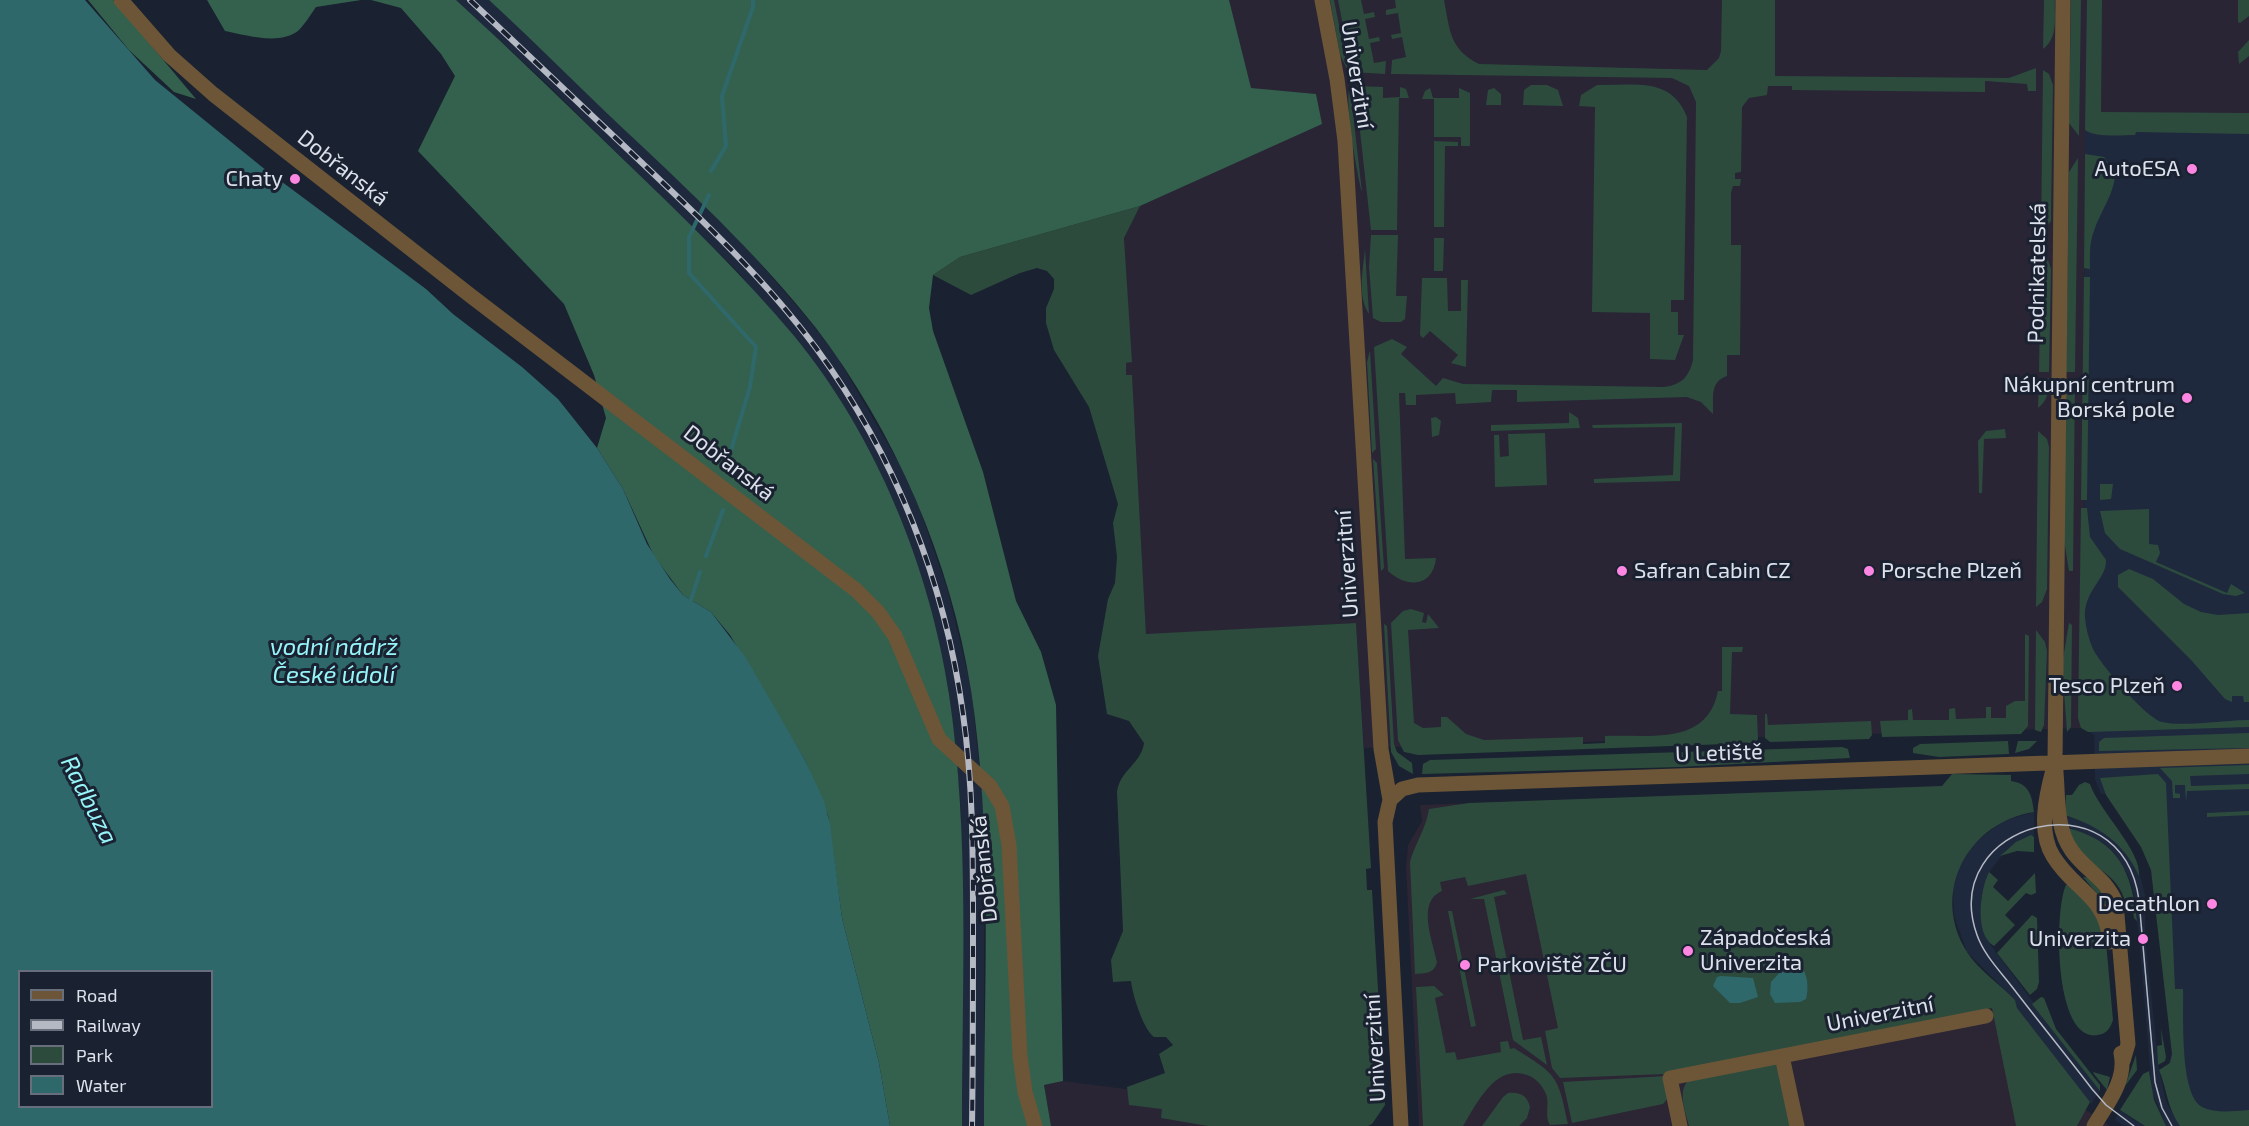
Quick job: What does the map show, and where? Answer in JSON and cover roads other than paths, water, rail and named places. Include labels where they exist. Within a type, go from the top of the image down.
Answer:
[{"type":"street","name":"Dobřanská","points":[[121,0],[169,55],[213,94],[471,296],[856,590],[878,612],[895,636],[939,739],[990,786],[1002,806],[1009,845],[1020,1056],[1025,1092],[1035,1126]]},
{"type":"street","name":"Univerzitní","points":[[1322,0],[1337,79],[1345,141],[1381,749],[1390,800],[1385,822],[1401,1126]]},
{"type":"street","name":"Podnikatelská","points":[[2055,762],[2063,0]]},
{"type":"street","name":"U Letiště","points":[[1390,800],[1402,789],[1418,785],[2249,756]]},
{"type":"street","points":[[2055,762],[2046,804],[2047,843],[2058,864],[2097,902],[2109,926],[2123,1061],[2116,1089],[2094,1126]]},
{"type":"street","name":"Univerzitní","points":[[1680,1126],[1670,1078],[1986,1016]]},
{"type":"street","points":[[1782,1056],[1797,1126]]},
{"type":"water","name":"vodní nádrž České údolí","points":[[0,0],[85,0],[155,80],[262,167],[426,289],[453,314],[522,367],[558,399],[597,448],[623,489],[647,544],[670,579],[683,595],[711,612],[746,658],[805,760],[824,801],[830,824],[842,918],[879,1063],[890,1126],[0,1126]]},
{"type":"water","points":[[1799,965],[1806,976],[1806,999],[1800,1002],[1775,1003],[1770,994],[1771,982],[1783,969]]},
{"type":"water","points":[[1717,977],[1753,978],[1758,997],[1740,1003],[1730,1003],[1713,986]]},
{"type":"waterway","points":[[711,171],[726,146],[722,96],[753,7],[753,0]]},
{"type":"waterway","points":[[709,195],[689,237],[689,273],[756,347],[750,387],[727,464]]},
{"type":"waterway","points":[[706,556],[723,510]]},
{"type":"waterway","points":[[690,603],[700,572]]},
{"type":"tram line","points":[[2134,1126],[2106,1105],[2092,1089],[1993,963],[1977,935],[1972,896],[1983,864],[2006,841],[2036,828],[2069,825],[2100,836],[2125,860],[2139,900],[2155,1082],[2162,1108],[2172,1126]]},
{"type":"railway","points":[[470,0],[687,206],[776,298],[816,348],[844,389],[870,432],[892,476],[912,522],[944,616],[963,714],[971,792],[972,1126]]},
{"type":"place","name":"AutoESA","points":[[2192,169]]},
{"type":"place","name":"Chaty","points":[[295,179]]},
{"type":"place","name":"Nákupní centrum Borská pole","points":[[2187,398]]},
{"type":"place","name":"Safran Cabin CZ","points":[[1622,571]]},
{"type":"place","name":"Porsche Plzeň","points":[[1869,571]]},
{"type":"place","name":"Tesco Plzeň","points":[[2177,686]]},
{"type":"place","name":"Decathlon","points":[[2212,904]]},
{"type":"place","name":"Univerzita","points":[[2143,939]]},
{"type":"place","name":"Západočeská Univerzita","points":[[1688,951]]},
{"type":"place","name":"Parkoviště ZČU","points":[[1465,965]]},
{"type":"water label","name":"Radbuza","points":[[89,800]]}]
